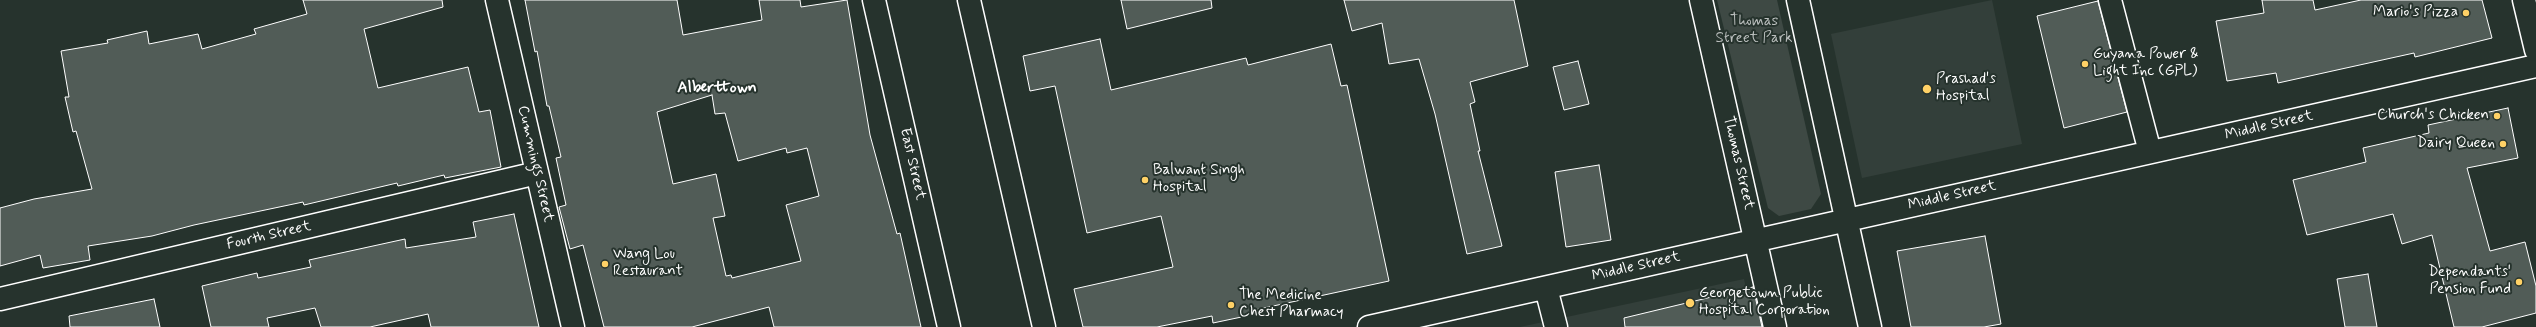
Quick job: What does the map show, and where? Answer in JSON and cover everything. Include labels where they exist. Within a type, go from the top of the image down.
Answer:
[{"type":"street","name":"Cummings Street","points":[[497,0],[573,327]]},
{"type":"street","name":"East Street","points":[[874,0],[949,327]]},
{"type":"street","points":[[969,0],[1044,327]]},
{"type":"street","name":"Thomas Street","points":[[1701,0],[1775,327]]},
{"type":"street","points":[[1798,0],[1870,327]]},
{"type":"street","points":[[2110,0],[2150,152]]},
{"type":"street","points":[[2524,0],[2536,50]]},
{"type":"street","name":"Middle Street","points":[[1369,327],[2536,66]]},
{"type":"street","name":"Fourth Street","points":[[0,299],[537,174]]},
{"type":"street","points":[[1546,288],[1556,327]]},
{"type":"shaded area","name":"Prashad's Hospital","points":[[1992,0],[2022,144],[1862,178],[1831,34]]},
{"type":"shaded area","name":"Georgetown Public Hospital Corporation","points":[[1744,279],[1754,327],[1520,327]]},
{"type":"green space","name":"Thomas Street Park","points":[[1717,0],[1777,0],[1821,194],[1811,209],[1779,216],[1768,208]]},
{"type":"building","points":[[303,0],[442,0],[443,7],[364,29],[378,88],[468,67],[479,112],[490,110],[501,167],[445,178],[444,175],[398,186],[397,183],[304,205],[303,202],[194,225],[152,236],[88,246],[90,260],[43,268],[40,255],[0,266],[0,208],[34,199],[92,189],[76,131],[73,132],[65,97],[69,97],[61,51],[108,43],[107,40],[147,31],[149,44],[198,34],[202,49],[256,34],[254,29],[307,14]]},
{"type":"building","points":[[525,0],[677,0],[683,35],[762,20],[759,0],[800,0],[801,7],[847,0],[870,135],[897,234],[900,233],[921,327],[774,327],[769,307],[692,327],[604,327],[583,245],[570,249],[559,207],[566,205],[556,158],[561,157],[549,106],[547,106],[537,51],[535,52]],"holes":[[[712,95],[715,114],[725,113],[738,161],[786,148],[787,153],[807,148],[819,196],[786,205],[801,261],[732,278],[731,275],[726,276],[713,218],[725,216],[716,174],[673,184],[657,112]]]},
{"type":"building","points":[[1121,0],[1211,0],[1212,8],[1127,29]]},
{"type":"building","points":[[1344,0],[1514,0],[1528,66],[1470,82],[1475,102],[1470,104],[1480,151],[1478,151],[1502,246],[1467,254],[1435,114],[1419,59],[1389,64],[1382,23],[1352,31]]},
{"type":"building","points":[[2262,0],[2313,0],[2315,10],[2361,0],[2482,0],[2492,38],[2415,57],[2414,53],[2278,83],[2276,73],[2227,81],[2216,21],[2264,13]]},
{"type":"building","name":"Guyana Power & Light Inc (GPL)","points":[[2098,1],[2127,112],[2064,128],[2037,16]]},
{"type":"building","points":[[1100,39],[1111,90],[1246,58],[1248,65],[1331,44],[1341,86],[1347,85],[1389,281],[1250,311],[1251,315],[1213,323],[1212,316],[1157,327],[1083,327],[1074,289],[1173,267],[1161,216],[1087,233],[1055,86],[1030,91],[1023,56]]},
{"type":"building","points":[[1578,61],[1589,104],[1564,110],[1553,67]]},
{"type":"building","points":[[2508,108],[2518,158],[2467,168],[2490,251],[2525,242],[2536,286],[2536,313],[2482,327],[2454,327],[2432,235],[2402,244],[2393,214],[2307,235],[2293,180],[2366,162],[2363,148],[2429,133],[2428,125]]},
{"type":"building","points":[[1599,165],[1611,240],[1566,247],[1555,172]]},
{"type":"building","points":[[514,214],[539,327],[431,327],[428,314],[370,327],[321,327],[315,308],[267,318],[269,327],[211,327],[202,286],[257,273],[258,278],[311,267],[309,260],[405,239],[406,248],[476,237],[473,222]]},
{"type":"building","points":[[1985,236],[2001,324],[1984,327],[1911,327],[1897,251]]},
{"type":"building","points":[[2368,274],[2377,327],[2345,327],[2337,279]]},
{"type":"building","points":[[1753,287],[1762,327],[1625,327],[1624,318]]},
{"type":"building","points":[[154,299],[160,327],[70,327],[69,316]]},
{"type":"place","name":"Mario's Pizza","points":[[2466,13]]},
{"type":"place","name":"Guyana Power & Light Inc (GPL)","points":[[2085,64]]},
{"type":"place","name":"Prashad's Hospital","points":[[1927,89]]},
{"type":"place","name":"Church's Chicken","points":[[2497,116]]},
{"type":"place","name":"Dairy Queen","points":[[2503,144]]},
{"type":"place","name":"Balwant Singh Hospital","points":[[1145,180]]},
{"type":"place","name":"Wang Lou Restaurant","points":[[605,264]]},
{"type":"place","name":"Dependants' Pension Fund","points":[[2519,282]]},
{"type":"place","name":"Georgetown Public Hospital Corporation","points":[[1690,303]]},
{"type":"place","name":"The Medicine Chest Pharmacy","points":[[1231,305]]},
{"type":"district","name":"Alberttown","points":[[717,89]]}]
